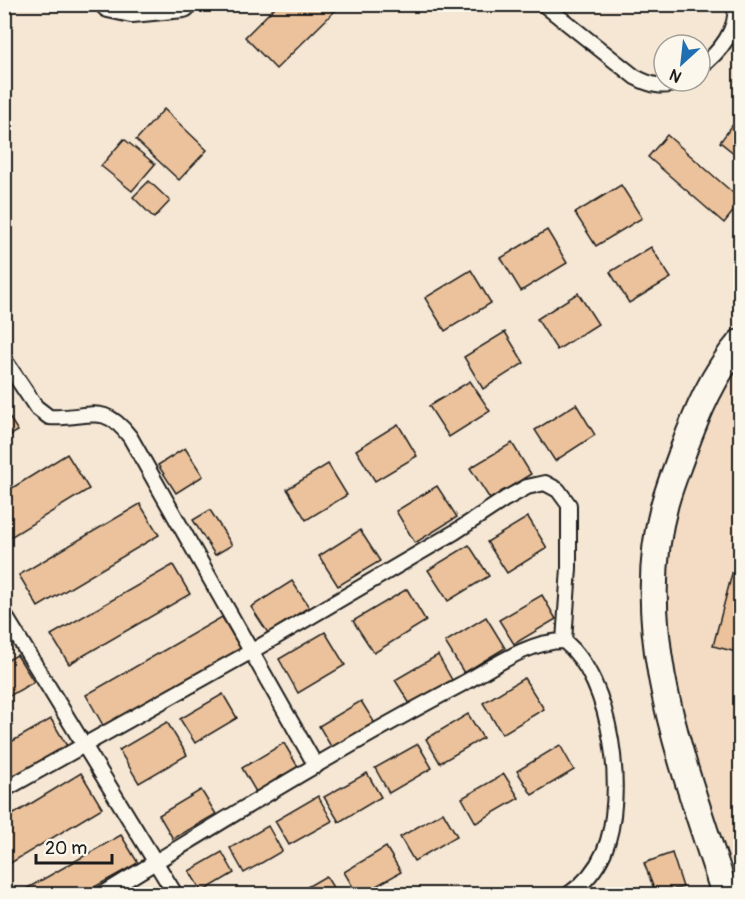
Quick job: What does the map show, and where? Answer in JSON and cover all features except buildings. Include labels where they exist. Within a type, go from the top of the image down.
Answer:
[{"type":"street","points":[[109,4],[132,9],[183,4]]},
{"type":"street","points":[[725,894],[681,755],[664,686],[657,641],[655,572],[665,503],[688,436],[707,391],[741,343]]},
{"type":"lane","points":[[543,4],[635,77],[652,85]]},
{"type":"lane","points":[[712,54],[732,32],[737,15],[735,4]]},
{"type":"lane","points":[[4,359],[36,407],[49,417],[102,413],[118,422],[130,437],[316,766]]},
{"type":"lane","points":[[4,790],[252,651],[455,532],[505,499],[527,487],[545,483],[558,490],[569,505],[569,568],[564,641]]},
{"type":"lane","points":[[4,614],[157,861],[175,894]]},
{"type":"lane","points":[[103,894],[316,766],[532,647],[553,641],[564,641],[574,650],[591,677],[608,718],[613,740],[614,764],[612,807],[605,849],[588,877],[569,894]]},
{"type":"shaded area","points":[[740,359],[740,894],[734,894],[667,673],[664,597],[672,523],[713,398]]}]
